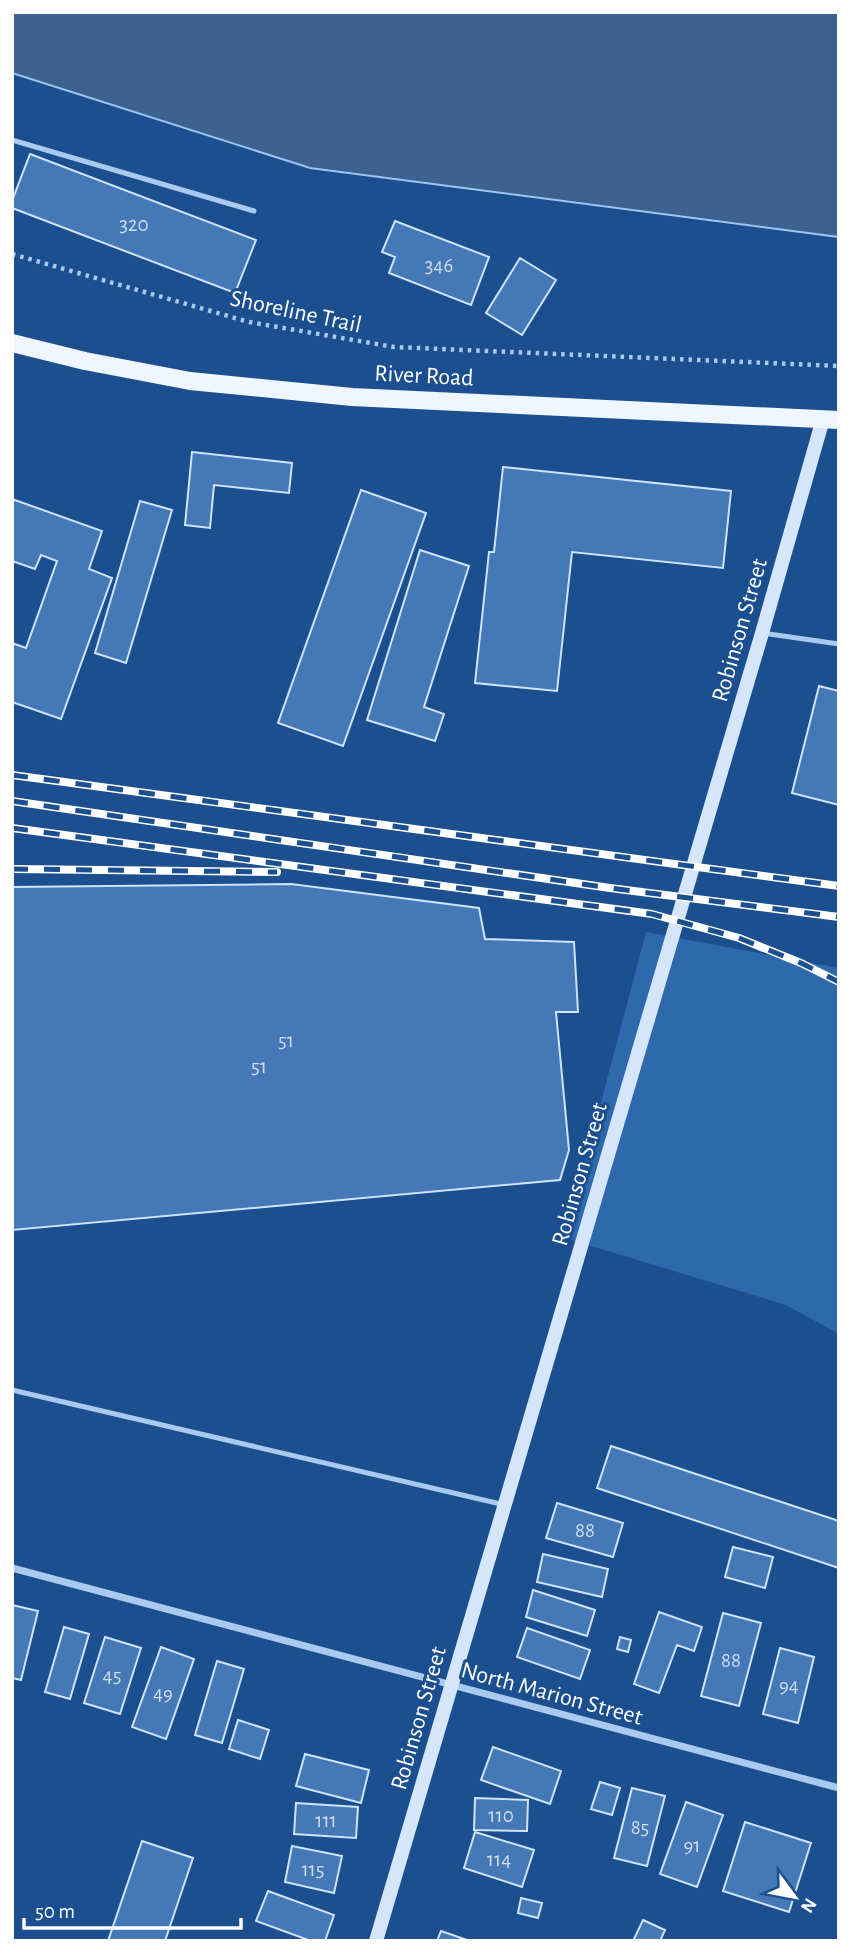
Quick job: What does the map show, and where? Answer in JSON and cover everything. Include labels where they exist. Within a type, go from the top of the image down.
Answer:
[{"type":"main road","name":"River Road","points":[[12,342],[85,361],[190,380],[352,397],[831,420]]},
{"type":"street","name":"Robinson Street","points":[[376,1941],[762,633],[831,420]]},
{"type":"street","name":"North Marion Street","points":[[12,1568],[839,1788]]},
{"type":"lane","points":[[12,140],[254,211]]},
{"type":"lane","points":[[762,633],[839,644]]},
{"type":"lane","points":[[12,1390],[505,1505]]},
{"type":"path","name":"Shoreline Trail","points":[[12,254],[249,322],[394,347],[839,366]]},
{"type":"shaded area","points":[[12,12],[839,12],[839,237],[310,168],[12,73]]},
{"type":"shaded area","points":[[646,932],[839,968],[839,1334],[786,1305],[565,1238]]},
{"type":"building","points":[[30,154],[256,240],[235,293],[12,208],[12,201]]},
{"type":"building","points":[[395,221],[489,257],[471,305],[389,273],[395,257],[382,252]]},
{"type":"building","points":[[520,258],[556,280],[522,335],[486,313]]},
{"type":"building","points":[[192,452],[292,463],[289,493],[214,485],[210,528],[185,525]]},
{"type":"building","points":[[503,467],[731,491],[723,568],[572,552],[557,691],[475,683],[489,552],[494,552]]},
{"type":"building","points":[[361,490],[426,513],[343,746],[278,723]]},
{"type":"building","points":[[12,499],[102,531],[89,569],[112,578],[61,719],[12,702],[12,643],[26,648],[57,561],[41,555],[35,569],[12,561]]},
{"type":"building","points":[[140,501],[172,510],[126,663],[95,653]]},
{"type":"building","points":[[420,550],[469,566],[424,707],[444,714],[435,741],[367,720]]},
{"type":"building","points":[[819,686],[839,691],[839,805],[792,793]]},
{"type":"building","points":[[291,884],[479,908],[485,939],[574,942],[578,1012],[556,1012],[569,1150],[560,1180],[12,1230],[12,887]]},
{"type":"building","points":[[611,1446],[839,1521],[839,1568],[597,1488]]},
{"type":"building","points":[[557,1503],[623,1523],[613,1557],[546,1538]]},
{"type":"building","points":[[733,1547],[773,1557],[765,1588],[725,1577]]},
{"type":"building","points":[[543,1554],[608,1569],[602,1597],[537,1582]]},
{"type":"building","points":[[533,1590],[595,1610],[587,1636],[526,1617]]},
{"type":"building","points":[[12,1605],[38,1611],[21,1680],[12,1678]]},
{"type":"building","points":[[659,1612],[702,1627],[694,1651],[677,1645],[659,1693],[634,1684]]},
{"type":"building","points":[[723,1613],[761,1623],[739,1706],[701,1696]]},
{"type":"building","points":[[64,1627],[89,1634],[70,1699],[45,1692]]},
{"type":"building","points":[[527,1628],[590,1650],[580,1679],[517,1657]]},
{"type":"building","points":[[105,1637],[141,1648],[120,1714],[84,1703]]},
{"type":"building","points":[[620,1637],[631,1640],[628,1652],[617,1649]]},
{"type":"building","points":[[161,1647],[194,1659],[166,1739],[132,1727]]},
{"type":"building","points":[[780,1648],[814,1657],[798,1723],[763,1714]]},
{"type":"building","points":[[217,1661],[244,1669],[222,1743],[195,1735]]},
{"type":"building","points":[[238,1720],[269,1730],[260,1759],[229,1749]]},
{"type":"building","points":[[493,1747],[561,1771],[550,1804],[481,1780]]},
{"type":"building","points":[[305,1754],[369,1770],[361,1803],[296,1786]]},
{"type":"building","points":[[600,1782],[620,1788],[612,1815],[591,1809]]},
{"type":"building","points":[[632,1788],[665,1796],[647,1866],[614,1858]]},
{"type":"building","points":[[475,1798],[528,1800],[527,1831],[474,1830]]},
{"type":"building","points":[[686,1802],[723,1815],[697,1887],[660,1874]]},
{"type":"building","points":[[296,1803],[358,1807],[356,1838],[294,1834]]},
{"type":"building","points":[[745,1822],[811,1843],[789,1912],[723,1891]]},
{"type":"building","points":[[475,1832],[534,1850],[522,1887],[464,1868]]},
{"type":"building","points":[[142,1841],[193,1858],[165,1941],[108,1941]]},
{"type":"building","points":[[292,1846],[342,1856],[334,1893],[285,1882]]},
{"type":"building","points":[[268,1891],[334,1915],[325,1941],[311,1941],[256,1921]]},
{"type":"building","points":[[521,1898],[542,1903],[538,1918],[518,1913]]},
{"type":"building","points":[[643,1920],[665,1930],[660,1941],[633,1941]]},
{"type":"building","points":[[441,1931],[470,1941],[437,1941]]},
{"type":"railway","points":[[12,775],[839,886]]},
{"type":"railway","points":[[12,801],[610,888],[839,917]]},
{"type":"railway","points":[[12,828],[652,914],[739,938],[839,982]]},
{"type":"railway","points":[[12,869],[277,872]]}]
